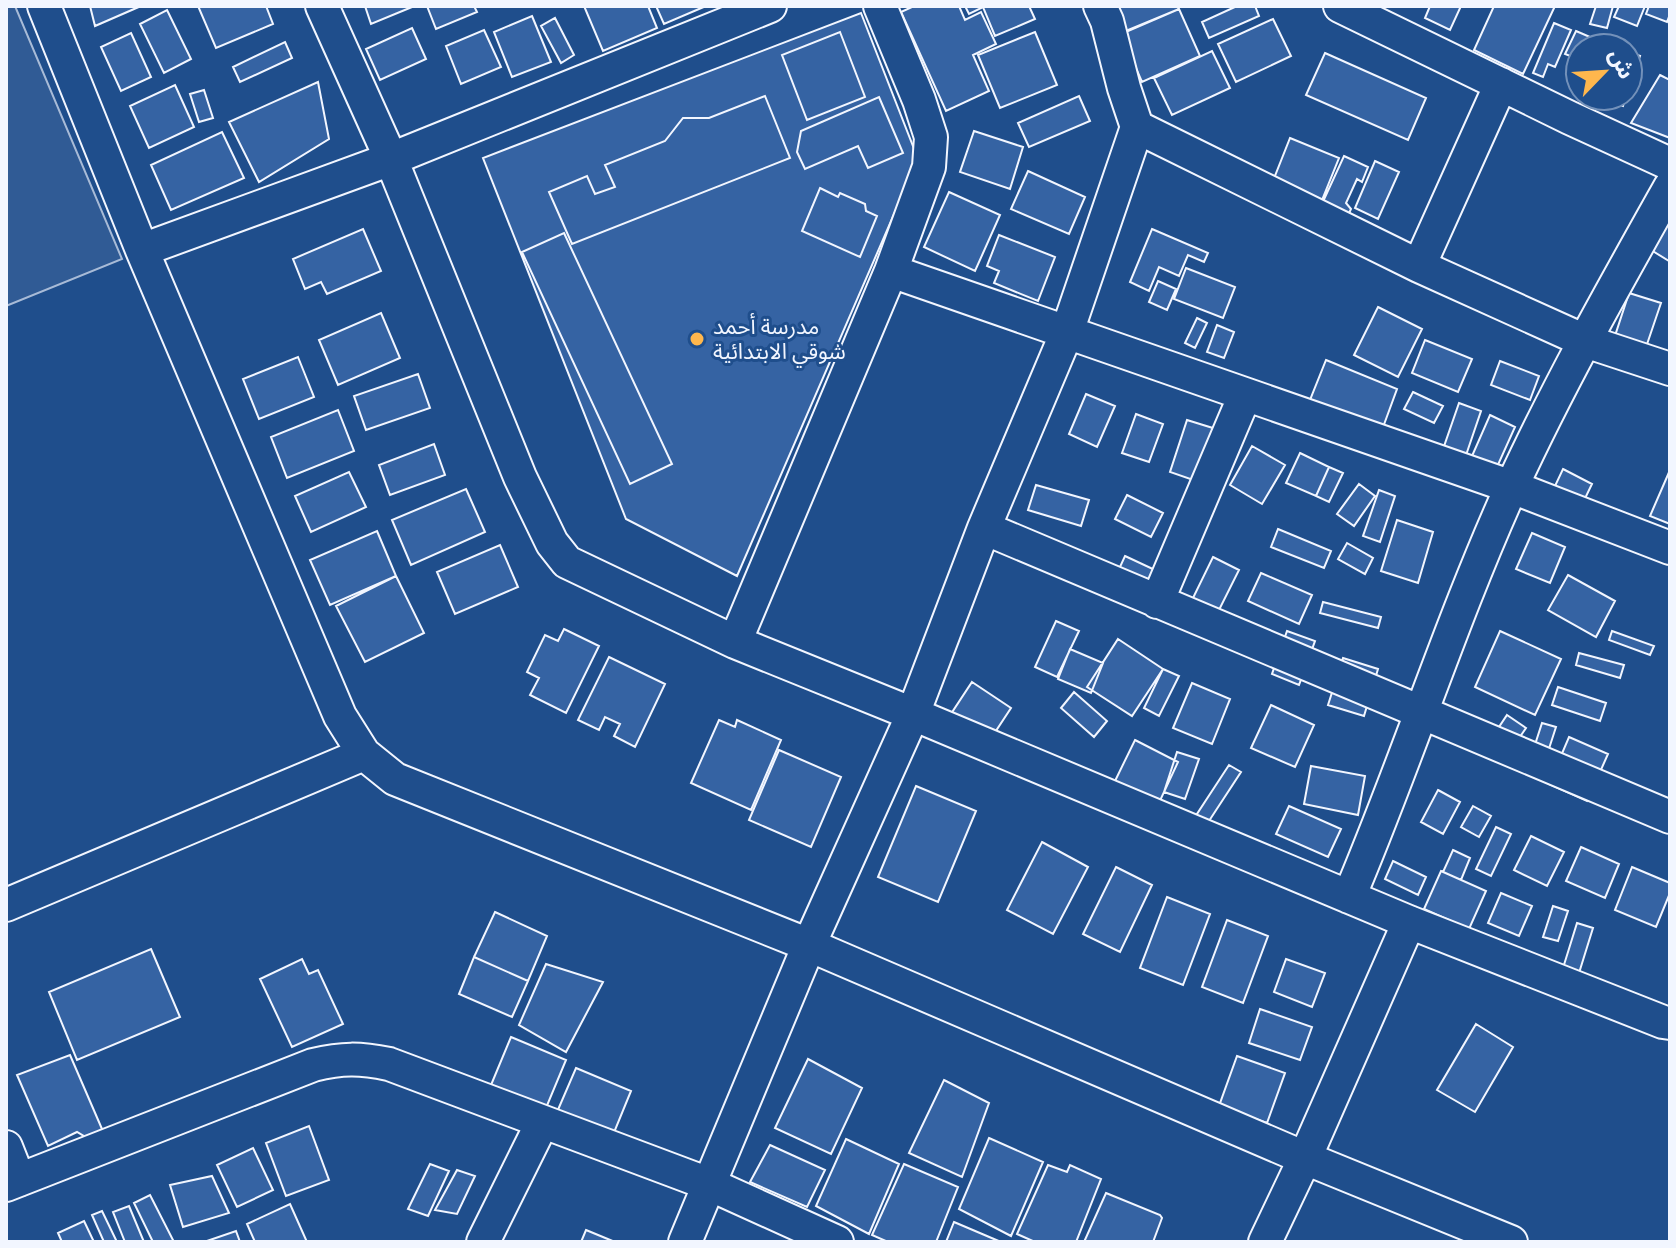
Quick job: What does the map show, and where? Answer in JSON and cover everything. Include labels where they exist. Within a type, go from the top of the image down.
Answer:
[{"type":"street","points":[[44,6],[142,250],[340,716],[364,754],[395,779],[809,945],[1305,1158],[1511,1242]]},
{"type":"street","points":[[142,250],[391,159],[770,6]]},
{"type":"street","points":[[735,642],[891,271],[929,167],[931,137],[880,6]]},
{"type":"street","points":[[685,1242],[809,945],[913,714],[984,528],[1067,332],[1137,127],[1100,6]]},
{"type":"street","points":[[1340,6],[1670,164]]},
{"type":"street","points":[[324,7],[391,159],[520,477],[552,543],[567,562],[735,642],[1409,922],[1670,1023]]},
{"type":"street","points":[[1419,266],[1501,84]]},
{"type":"street","points":[[1137,127],[1419,266],[1585,341],[1670,369]]},
{"type":"street","points":[[1349,897],[1380,824],[1435,673],[1512,487],[1585,341],[1670,187]]},
{"type":"street","points":[[891,271],[1512,487],[1670,548]]},
{"type":"street","points":[[1157,602],[1245,395]]},
{"type":"street","points":[[984,528],[1670,817]]},
{"type":"street","points":[[6,905],[364,754]]},
{"type":"street","points":[[1265,1242],[1409,922]]},
{"type":"street","points":[[6,1147],[13,1183],[313,1065],[339,1059],[362,1059],[389,1064],[709,1184],[837,1242]]},
{"type":"street","points":[[483,1242],[542,1123]]},
{"type":"shaded area","points":[[6,6],[15,6],[122,259],[6,306]]},
{"type":"building","points":[[90,6],[141,6],[95,26]]},
{"type":"building","points":[[198,6],[266,6],[273,24],[216,48]]},
{"type":"building","points":[[365,6],[412,6],[412,7],[371,24]]},
{"type":"building","points":[[427,6],[474,6],[477,12],[436,29]]},
{"type":"building","points":[[584,6],[648,6],[657,28],[603,51]]},
{"type":"building","points":[[656,6],[706,6],[664,24]]},
{"type":"building","points":[[914,6],[959,6],[965,20],[981,12],[996,44],[973,55],[989,91],[946,111],[901,12]]},
{"type":"building","points":[[965,6],[1029,6],[1035,19],[995,36],[983,7],[969,14]]},
{"type":"building","points":[[1109,6],[1177,6],[1179,9],[1121,33]]},
{"type":"building","points":[[1237,6],[1255,6],[1259,16],[1209,38],[1202,22]]},
{"type":"building","points":[[1430,6],[1461,6],[1450,30],[1425,18]]},
{"type":"building","points":[[1494,6],[1555,6],[1523,74],[1474,50]]},
{"type":"building","points":[[1596,6],[1613,6],[1607,28],[1590,24]]},
{"type":"building","points":[[1619,6],[1645,6],[1637,26],[1614,17]]},
{"type":"building","points":[[1649,6],[1670,6],[1667,22],[1646,14]]},
{"type":"building","points":[[1179,9],[1200,56],[1142,82],[1121,34]]},
{"type":"building","points":[[167,10],[191,59],[164,73],[140,24]]},
{"type":"building","name":"مدرسة أحمد شوقي الابتدائية","points":[[861,13],[918,159],[737,576],[626,519],[483,158]]},
{"type":"building","name":"مدرسة أحمد شوقي الابتدائية","points":[[861,13],[918,159],[737,576],[626,519],[483,158]]},
{"type":"building","points":[[532,16],[551,62],[512,77],[494,32]]},
{"type":"building","points":[[555,18],[574,55],[561,63],[541,26]]},
{"type":"building","points":[[1273,19],[1291,56],[1236,82],[1218,44]]},
{"type":"building","points":[[1554,23],[1571,30],[1564,32],[1564,46],[1555,67],[1548,64],[1543,77],[1533,73]]},
{"type":"building","points":[[412,28],[426,59],[380,80],[366,49]]},
{"type":"building","points":[[484,30],[501,67],[461,84],[446,46]]},
{"type":"building","points":[[840,32],[865,97],[807,120],[782,55]]},
{"type":"building","points":[[1035,32],[1057,85],[1000,108],[978,55]]},
{"type":"building","points":[[131,33],[151,77],[121,91],[101,47]]},
{"type":"building","points":[[285,42],[292,58],[240,82],[233,67]]},
{"type":"building","points":[[1212,51],[1230,88],[1172,115],[1154,78]]},
{"type":"building","points":[[1325,53],[1426,98],[1408,140],[1306,95]]},
{"type":"building","points":[[1660,75],[1670,80],[1670,138],[1631,123],[1638,112],[1644,112],[1644,101]]},
{"type":"building","points":[[318,82],[329,139],[259,182],[229,122]]},
{"type":"building","points":[[175,85],[194,127],[149,148],[130,106]]},
{"type":"building","points":[[204,90],[213,118],[199,122],[190,94]]},
{"type":"building","points":[[765,96],[790,158],[572,244],[549,192],[587,176],[595,194],[615,187],[605,165],[665,141],[683,118],[709,118]]},
{"type":"building","points":[[1079,96],[1090,121],[1029,147],[1018,123]]},
{"type":"building","points":[[879,97],[903,153],[868,168],[858,146],[805,169],[797,152],[801,131]]},
{"type":"building","points":[[974,131],[1023,147],[1010,189],[960,172]]},
{"type":"building","points":[[222,132],[244,178],[171,210],[151,165]]},
{"type":"building","points":[[1290,138],[1339,158],[1320,205],[1271,186]]},
{"type":"building","points":[[1344,156],[1368,167],[1362,182],[1357,179],[1346,203],[1351,209],[1346,220],[1320,208]]},
{"type":"building","points":[[1375,161],[1399,172],[1378,219],[1355,208]]},
{"type":"building","points":[[1028,171],[1085,197],[1069,234],[1011,209]]},
{"type":"building","points":[[820,188],[838,197],[840,193],[865,204],[866,211],[877,216],[860,257],[802,231]]},
{"type":"building","points":[[949,192],[1000,215],[975,271],[924,247]]},
{"type":"building","points":[[1670,218],[1670,260],[1669,261],[1651,250]]},
{"type":"building","points":[[363,229],[381,271],[327,294],[321,282],[305,289],[293,259]]},
{"type":"building","points":[[1152,229],[1208,253],[1204,262],[1188,255],[1179,276],[1159,267],[1149,291],[1130,282]]},
{"type":"building","points":[[564,233],[672,464],[630,484],[522,252]]},
{"type":"building","points":[[999,235],[1055,257],[1038,301],[994,283],[999,271],[987,266]]},
{"type":"building","points":[[1186,268],[1235,287],[1223,318],[1174,299]]},
{"type":"building","points":[[1158,281],[1176,289],[1167,310],[1149,302]]},
{"type":"building","points":[[1629,293],[1661,303],[1643,356],[1612,345]]},
{"type":"building","points":[[1378,307],[1422,329],[1398,377],[1354,355]]},
{"type":"building","points":[[381,313],[400,358],[338,385],[319,340]]},
{"type":"building","points":[[1197,318],[1207,323],[1195,348],[1185,343]]},
{"type":"building","points":[[1217,325],[1234,332],[1224,358],[1207,352]]},
{"type":"building","points":[[1425,340],[1472,359],[1458,392],[1412,373]]},
{"type":"building","points":[[298,357],[314,397],[259,419],[243,379]]},
{"type":"building","points":[[1326,360],[1397,389],[1382,430],[1310,400]]},
{"type":"building","points":[[1500,361],[1539,376],[1530,400],[1491,385]]},
{"type":"building","points":[[418,374],[430,408],[366,430],[354,396]]},
{"type":"building","points":[[1413,392],[1443,406],[1434,423],[1404,409]]},
{"type":"building","points":[[1086,394],[1115,406],[1097,447],[1069,434]]},
{"type":"building","points":[[1459,403],[1481,411],[1463,464],[1441,455]]},
{"type":"building","points":[[338,410],[354,451],[287,478],[271,437]]},
{"type":"building","points":[[1136,414],[1163,424],[1149,462],[1122,453]]},
{"type":"building","points":[[1490,415],[1515,427],[1497,467],[1472,456]]},
{"type":"building","points":[[1187,420],[1216,429],[1199,482],[1170,472]]},
{"type":"building","points":[[434,444],[445,475],[390,495],[379,465]]},
{"type":"building","points":[[1252,446],[1285,465],[1262,504],[1230,485]]},
{"type":"building","points":[[1300,453],[1329,467],[1316,496],[1286,483]]},
{"type":"building","points":[[1329,467],[1343,473],[1329,502],[1316,496]]},
{"type":"building","points":[[1563,469],[1592,484],[1575,519],[1546,505]]},
{"type":"building","points":[[1670,470],[1670,524],[1650,516]]},
{"type":"building","points":[[349,472],[366,507],[311,532],[295,496]]},
{"type":"building","points":[[1359,484],[1375,496],[1354,526],[1337,514]]},
{"type":"building","points":[[1036,485],[1089,500],[1081,526],[1028,510]]},
{"type":"building","points":[[466,489],[485,532],[411,565],[392,520]]},
{"type":"building","points":[[1379,490],[1395,496],[1380,542],[1363,536]]},
{"type":"building","points":[[1127,495],[1163,513],[1151,537],[1115,519]]},
{"type":"building","points":[[1397,520],[1433,532],[1418,583],[1381,571]]},
{"type":"building","points":[[1278,529],[1331,551],[1324,568],[1271,547]]},
{"type":"building","points":[[377,531],[396,576],[330,605],[310,560]]},
{"type":"building","points":[[1532,533],[1565,547],[1550,583],[1516,569]]},
{"type":"building","points":[[1347,543],[1373,558],[1365,574],[1338,559]]},
{"type":"building","points":[[500,545],[518,587],[455,614],[437,572]]},
{"type":"building","points":[[1125,556],[1155,570],[1136,609],[1107,595]]},
{"type":"building","points":[[1213,557],[1239,570],[1217,614],[1191,602]]},
{"type":"building","points":[[1261,573],[1312,595],[1299,624],[1248,601]]},
{"type":"building","points":[[1568,575],[1615,601],[1596,637],[1548,610]]},
{"type":"building","points":[[396,576],[424,633],[365,662],[336,606]]},
{"type":"building","points":[[1323,602],[1381,617],[1378,628],[1320,613]]},
{"type":"building","points":[[1056,621],[1079,631],[1057,677],[1035,667]]},
{"type":"building","points":[[564,629],[599,646],[566,713],[530,695],[539,678],[527,672],[545,635],[558,641]]},
{"type":"building","points":[[1287,631],[1315,641],[1299,685],[1272,674]]},
{"type":"building","points":[[1500,631],[1561,659],[1535,715],[1475,687]]},
{"type":"building","points":[[1612,631],[1654,646],[1650,655],[1609,640]]},
{"type":"building","points":[[1118,639],[1163,669],[1132,716],[1087,687]]},
{"type":"building","points":[[1070,649],[1103,663],[1091,693],[1058,679]]},
{"type":"building","points":[[1579,653],[1624,665],[1620,678],[1576,665]]},
{"type":"building","points":[[609,657],[665,684],[635,747],[614,736],[620,724],[605,717],[599,730],[578,720]]},
{"type":"building","points":[[1343,658],[1378,669],[1364,716],[1328,705]]},
{"type":"building","points":[[1163,669],[1179,676],[1159,716],[1144,708]]},
{"type":"building","points":[[972,682],[1011,708],[982,752],[943,726]]},
{"type":"building","points":[[1192,683],[1230,699],[1212,744],[1173,728]]},
{"type":"building","points":[[1558,687],[1606,703],[1600,721],[1552,705]]},
{"type":"building","points":[[1074,692],[1107,721],[1094,737],[1061,708]]},
{"type":"building","points":[[1271,705],[1314,725],[1295,767],[1251,748]]},
{"type":"building","points":[[1507,715],[1526,728],[1502,763],[1483,751]]},
{"type":"building","points":[[719,720],[735,727],[737,720],[781,740],[751,810],[691,783]]},
{"type":"building","points":[[1542,723],[1556,727],[1544,764],[1530,760]]},
{"type":"building","points":[[1569,737],[1608,754],[1587,801],[1549,784]]},
{"type":"building","points":[[1135,740],[1178,762],[1158,805],[1114,783]]},
{"type":"building","points":[[779,750],[841,777],[811,847],[749,820]]},
{"type":"building","points":[[1177,752],[1199,759],[1185,799],[1164,792]]},
{"type":"building","points":[[1229,765],[1241,772],[1207,824],[1195,817]]},
{"type":"building","points":[[1311,766],[1365,776],[1358,815],[1304,804]]},
{"type":"building","points":[[916,786],[976,811],[938,902],[878,877]]},
{"type":"building","points":[[1438,790],[1460,802],[1443,834],[1421,822]]},
{"type":"building","points":[[1289,806],[1341,829],[1328,857],[1276,834]]},
{"type":"building","points":[[1473,806],[1491,816],[1479,837],[1461,827]]},
{"type":"building","points":[[1496,827],[1511,834],[1491,876],[1476,869]]},
{"type":"building","points":[[1531,836],[1564,852],[1547,886],[1514,870]]},
{"type":"building","points":[[1042,842],[1088,867],[1053,934],[1007,910]]},
{"type":"building","points":[[1581,847],[1619,864],[1605,898],[1566,881]]},
{"type":"building","points":[[1453,850],[1470,858],[1461,880],[1443,872]]},
{"type":"building","points":[[1393,861],[1426,877],[1418,895],[1385,879]]},
{"type":"building","points":[[1116,867],[1152,885],[1120,952],[1083,934]]},
{"type":"building","points":[[1632,867],[1670,883],[1670,893],[1656,927],[1615,910]]},
{"type":"building","points":[[1441,871],[1486,891],[1469,929],[1424,909]]},
{"type":"building","points":[[1501,893],[1532,906],[1519,936],[1488,923]]},
{"type":"building","points":[[1167,897],[1210,914],[1183,985],[1140,968]]},
{"type":"building","points":[[1553,906],[1568,911],[1558,941],[1543,937]]},
{"type":"building","points":[[495,912],[547,936],[528,981],[474,957]]},
{"type":"building","points":[[1227,920],[1268,936],[1243,1003],[1202,987]]},
{"type":"building","points":[[1577,923],[1593,928],[1579,973],[1563,968]]},
{"type":"building","points":[[151,949],[180,1017],[77,1060],[49,992]]},
{"type":"building","points":[[474,957],[528,981],[512,1017],[459,994]]},
{"type":"building","points":[[302,959],[309,974],[318,970],[343,1024],[292,1047],[260,979]]},
{"type":"building","points":[[1286,959],[1325,973],[1312,1007],[1274,992]]},
{"type":"building","points":[[546,964],[603,982],[566,1052],[519,1025]]},
{"type":"building","points":[[1260,1009],[1312,1027],[1300,1060],[1249,1043]]},
{"type":"building","points":[[1476,1024],[1513,1047],[1475,1112],[1437,1090]]},
{"type":"building","points":[[511,1037],[566,1060],[546,1108],[491,1085]]},
{"type":"building","points":[[70,1055],[102,1129],[89,1139],[77,1132],[48,1146],[17,1075]]},
{"type":"building","points":[[1237,1056],[1285,1073],[1267,1123],[1219,1106]]},
{"type":"building","points":[[808,1059],[862,1088],[831,1154],[775,1128]]},
{"type":"building","points":[[576,1068],[631,1091],[613,1135],[557,1112]]},
{"type":"building","points":[[944,1080],[989,1103],[962,1177],[909,1153]]},
{"type":"building","points":[[309,1126],[329,1180],[286,1196],[266,1143]]},
{"type":"building","points":[[989,1138],[1043,1162],[1011,1236],[959,1209]]},
{"type":"building","points":[[846,1139],[899,1164],[869,1234],[816,1206]]},
{"type":"building","points":[[770,1145],[825,1170],[807,1207],[750,1182]]},
{"type":"building","points":[[253,1148],[273,1190],[237,1207],[217,1165]]},
{"type":"building","points":[[430,1164],[449,1171],[428,1216],[408,1209]]},
{"type":"building","points":[[904,1164],[958,1187],[936,1242],[888,1242],[872,1235]]},
{"type":"building","points":[[1048,1165],[1067,1172],[1070,1165],[1101,1179],[1076,1242],[1035,1242],[1017,1234]]},
{"type":"building","points":[[457,1170],[475,1176],[457,1214],[435,1210]]},
{"type":"building","points":[[212,1176],[229,1213],[183,1227],[170,1185]]},
{"type":"building","points":[[1106,1193],[1160,1215],[1162,1218],[1153,1242],[1084,1242]]},
{"type":"building","points":[[150,1195],[174,1242],[153,1242],[134,1203]]},
{"type":"building","points":[[290,1204],[307,1242],[255,1242],[247,1224]]},
{"type":"building","points":[[129,1206],[144,1242],[125,1242],[113,1212]]},
{"type":"building","points":[[102,1211],[117,1242],[104,1242],[92,1215]]},
{"type":"building","points":[[84,1221],[94,1242],[62,1242],[58,1233]]},
{"type":"building","points":[[954,1222],[1001,1242],[946,1242]]},
{"type":"building","points":[[586,1230],[615,1242],[581,1242]]},
{"type":"building","points":[[236,1231],[240,1242],[204,1242]]},
{"type":"place","name":"مدرسة أحمد شوقي الابتدائية","points":[[697,339]]}]
